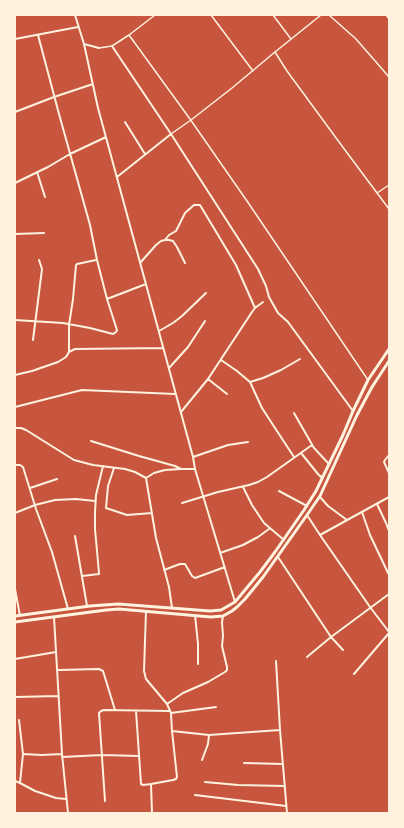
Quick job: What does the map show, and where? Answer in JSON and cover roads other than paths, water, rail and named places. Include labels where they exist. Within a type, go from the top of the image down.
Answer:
[{"type":"main road","points":[[15,616],[87,606],[118,604],[210,611],[221,610],[235,602],[284,540],[307,506],[316,491],[343,435],[352,410],[368,380],[389,349]]},
{"type":"main road","points":[[15,622],[119,609],[211,617],[223,616],[237,607],[278,557],[320,496],[357,415],[372,387],[389,361]]},
{"type":"street","points":[[75,15],[84,44],[106,137],[193,456],[195,469],[235,602]]},
{"type":"street","points":[[84,44],[99,48],[112,46],[155,15]]},
{"type":"street","points":[[211,15],[253,71]]},
{"type":"street","points":[[273,15],[291,39]]},
{"type":"street","points":[[117,177],[253,71],[321,15]]},
{"type":"street","points":[[329,15],[356,40],[389,77]]},
{"type":"street","points":[[386,15],[389,19]]},
{"type":"street","points":[[15,39],[78,27]]},
{"type":"street","points":[[15,320],[69,324],[113,334],[117,330],[107,299],[90,225],[38,35]]},
{"type":"street","points":[[129,35],[191,120],[368,380]]},
{"type":"street","points":[[112,46],[258,268],[269,297],[278,313],[288,322],[352,410]]},
{"type":"street","points":[[275,52],[301,90],[389,209]]},
{"type":"street","points":[[15,112],[93,84]]},
{"type":"street","points":[[124,122],[145,154]]},
{"type":"street","points":[[15,183],[106,137]]},
{"type":"street","points":[[37,172],[45,197]]},
{"type":"street","points":[[377,193],[389,184]]},
{"type":"street","points":[[165,240],[177,229],[185,213],[194,206],[200,205],[236,265],[255,308]]},
{"type":"street","points":[[15,234],[44,233]]},
{"type":"street","points":[[140,263],[160,241],[165,240],[173,241],[185,263]]},
{"type":"street","points":[[33,340],[42,269],[39,260]]},
{"type":"street","points":[[15,375],[32,371],[66,358],[69,352],[69,324],[76,265],[97,260]]},
{"type":"street","points":[[107,299],[146,284]]},
{"type":"street","points":[[159,331],[182,316],[206,293]]},
{"type":"street","points":[[181,412],[208,379],[255,308],[263,302]]},
{"type":"street","points":[[169,368],[188,347],[205,321]]},
{"type":"street","points":[[69,352],[75,349],[164,348]]},
{"type":"street","points":[[250,382],[275,373],[300,359]]},
{"type":"street","points":[[220,360],[250,382],[262,408],[294,457]]},
{"type":"street","points":[[208,379],[227,394]]},
{"type":"street","points":[[15,407],[82,390],[176,394]]},
{"type":"street","points":[[294,413],[312,445],[329,464]]},
{"type":"street","points":[[15,428],[26,430],[74,460],[93,465],[135,472],[146,478]]},
{"type":"street","points":[[91,441],[181,469]]},
{"type":"street","points":[[193,456],[228,445],[248,442]]},
{"type":"street","points":[[182,503],[258,482],[312,445]]},
{"type":"street","points":[[300,453],[321,477],[324,475]]},
{"type":"street","points":[[389,455],[384,462],[389,474]]},
{"type":"street","points":[[15,465],[20,464],[23,467],[35,506],[52,552],[68,609]]},
{"type":"street","points":[[82,576],[99,574],[95,529],[96,495],[103,466]]},
{"type":"street","points":[[114,468],[108,486],[106,508],[126,515],[152,513]]},
{"type":"street","points":[[146,478],[154,473],[165,470],[195,469]]},
{"type":"street","points":[[146,478],[156,538],[169,588],[172,608]]},
{"type":"street","points":[[30,488],[57,480]]},
{"type":"street","points":[[243,487],[252,505],[264,523],[284,540]]},
{"type":"street","points":[[279,491],[307,506]]},
{"type":"street","points":[[320,496],[328,506],[347,520]]},
{"type":"street","points":[[320,535],[389,497]]},
{"type":"street","points":[[15,513],[55,500],[76,499],[96,501]]},
{"type":"street","points":[[377,504],[389,531]]},
{"type":"street","points":[[362,512],[370,535],[389,575]]},
{"type":"street","points":[[308,515],[320,535],[389,632],[354,674]]},
{"type":"street","points":[[220,554],[243,545],[258,537],[269,528]]},
{"type":"street","points":[[75,536],[87,606]]},
{"type":"street","points":[[278,557],[331,637],[343,650]]},
{"type":"street","points":[[164,570],[180,564],[185,564],[192,576],[195,578],[224,567]]},
{"type":"street","points":[[15,590],[20,616]]},
{"type":"street","points":[[307,657],[370,607],[389,594]]},
{"type":"street","points":[[136,711],[141,784],[151,784],[176,779],[171,712],[167,704],[146,678],[144,671],[146,611]]},
{"type":"street","points":[[195,616],[198,644],[198,664]]},
{"type":"street","points":[[167,704],[183,693],[208,682],[227,670],[222,646],[223,616]]},
{"type":"street","points":[[54,617],[62,756],[68,813]]},
{"type":"street","points":[[15,659],[56,652]]},
{"type":"street","points":[[276,661],[287,813]]},
{"type":"street","points":[[57,670],[99,669],[103,671],[115,710]]},
{"type":"street","points":[[15,697],[58,696]]},
{"type":"street","points":[[105,802],[99,713],[101,711],[171,712],[216,707]]},
{"type":"street","points":[[19,720],[23,754],[20,783]]},
{"type":"street","points":[[172,731],[209,735],[280,730]]},
{"type":"street","points":[[202,760],[208,744],[209,735]]},
{"type":"street","points":[[23,754],[62,756],[139,756]]},
{"type":"street","points":[[244,763],[283,764]]},
{"type":"street","points":[[15,781],[35,791],[66,800]]},
{"type":"street","points":[[204,782],[238,785],[285,786]]},
{"type":"street","points":[[151,784],[152,813]]},
{"type":"street","points":[[195,795],[286,806]]}]
